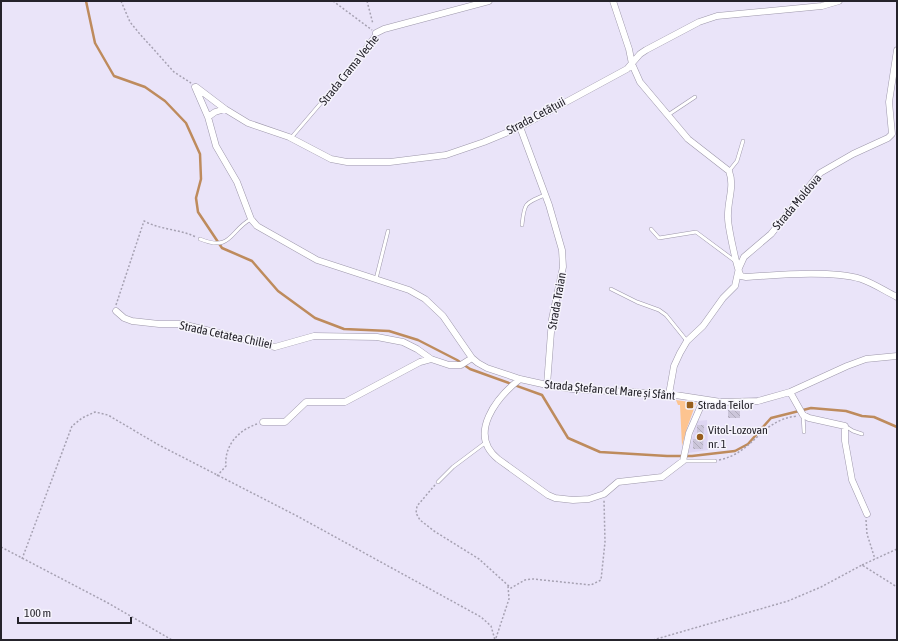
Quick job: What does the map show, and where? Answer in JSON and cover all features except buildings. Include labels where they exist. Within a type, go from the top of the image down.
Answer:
[{"type":"street","name":"Strada Crama Veche","points":[[376,33],[489,1]]},
{"type":"street","points":[[613,1],[632,64],[640,82],[688,139],[729,171],[732,184],[727,216],[735,251],[735,260],[741,276],[793,275],[853,277],[867,281],[897,296]]},
{"type":"street","name":"Strada Cetățuii","points":[[195,87],[225,109],[248,123],[291,138],[331,159],[347,162],[390,162],[446,155],[484,142],[520,126],[621,72],[632,64],[646,50],[709,18],[826,5],[839,1]]},
{"type":"street","name":"Strada Moldova","points":[[669,394],[674,366],[687,341],[703,326],[723,298],[735,286],[741,262],[744,257],[771,234],[820,173],[853,154],[895,134],[889,102],[897,50]]},
{"type":"street","name":"Strada Ștefan cel Mare și Sfânt","points":[[195,87],[208,118],[216,146],[237,182],[251,219],[265,232],[317,260],[409,290],[425,299],[443,316],[467,362],[487,368],[516,383],[547,385],[572,389],[669,394],[703,401],[758,401],[790,392],[846,366],[866,360],[897,356]]},
{"type":"street","points":[[208,118],[215,112],[225,109]]},
{"type":"street","name":"Strada Traian","points":[[520,126],[560,242],[563,267],[552,319],[547,385]]},
{"type":"street","name":"Strada Cetatea Chiliei","points":[[116,311],[124,318],[137,322],[182,324],[275,347],[314,336],[387,338],[410,345],[431,359],[449,365],[467,362]]},
{"type":"street","points":[[263,422],[285,422],[306,402],[345,402],[420,362],[431,359]]},
{"type":"street","points":[[516,383],[498,401],[489,416],[485,442],[495,456],[543,491],[555,498],[581,501],[604,494],[618,482],[662,477],[683,461],[688,433],[703,401]]},
{"type":"street","points":[[790,392],[803,415],[809,418],[845,426],[845,441],[852,480],[867,514]]},
{"type":"lane","name":"Strada Crama Veche","points":[[291,138],[339,82],[376,33]]},
{"type":"lane","points":[[668,115],[695,97]]},
{"type":"lane","points":[[729,171],[737,161],[743,141]]},
{"type":"lane","points":[[522,225],[526,205],[529,201],[545,195]]},
{"type":"lane","points":[[200,239],[213,244],[224,242],[232,237],[242,224],[251,219]]},
{"type":"lane","points":[[652,229],[660,238],[690,231],[696,232],[735,260]]},
{"type":"lane","points":[[376,279],[388,231]]},
{"type":"lane","points":[[611,289],[637,302],[659,310],[666,315],[687,341]]},
{"type":"lane","points":[[803,415],[804,432]]},
{"type":"lane","points":[[845,426],[862,434]]},
{"type":"lane","points":[[438,482],[457,463],[485,442]]},
{"type":"lane","points":[[683,461],[716,461]]},
{"type":"path","points":[[121,1],[130,22],[139,33],[174,72],[195,87]]},
{"type":"path","points":[[333,1],[376,33]]},
{"type":"path","points":[[367,1],[373,24]]},
{"type":"path","points":[[116,311],[117,300],[144,221],[156,228],[185,232],[200,239]]},
{"type":"path","points":[[22,559],[72,426],[82,418],[95,412],[108,415],[156,444],[297,516],[481,617],[491,626],[495,640]]},
{"type":"path","points":[[716,461],[736,455],[754,441],[763,429],[780,420],[803,415]]},
{"type":"path","points":[[217,476],[226,466],[225,458],[228,447],[236,436],[255,424],[263,422]]},
{"type":"path","points":[[438,482],[418,506],[416,512],[420,520],[434,531],[479,559],[511,588],[525,580],[533,579],[592,585],[601,580],[605,542],[604,494]]},
{"type":"path","points":[[867,514],[867,534],[875,559]]},
{"type":"path","points":[[1,547],[108,603],[172,640]]},
{"type":"path","points":[[653,640],[788,601],[821,587],[862,565],[897,549]]},
{"type":"path","points":[[862,565],[897,587]]},
{"type":"path","points":[[495,640],[508,599],[508,585]]},
{"type":"shaded area","points":[[676,400],[696,403],[682,446],[680,405],[678,405]]},
{"type":"shaded area","points":[[707,420],[708,450],[688,453],[697,421]]},
{"type":"waterway","points":[[86,1],[95,43],[114,76],[145,87],[165,101],[186,123],[200,154],[201,179],[196,198],[198,212],[222,248],[252,261],[278,291],[315,318],[344,329],[389,331],[418,340],[457,360],[470,369],[542,395],[568,438],[600,452],[692,456],[735,451],[748,444],[771,418],[811,408],[846,411],[862,416],[874,417],[897,427]]},
{"type":"place","name":"Strada Teilor","points":[[690,405]]},
{"type":"place","name":"Vitol-Lozovan nr. 1","points":[[700,437]]}]
